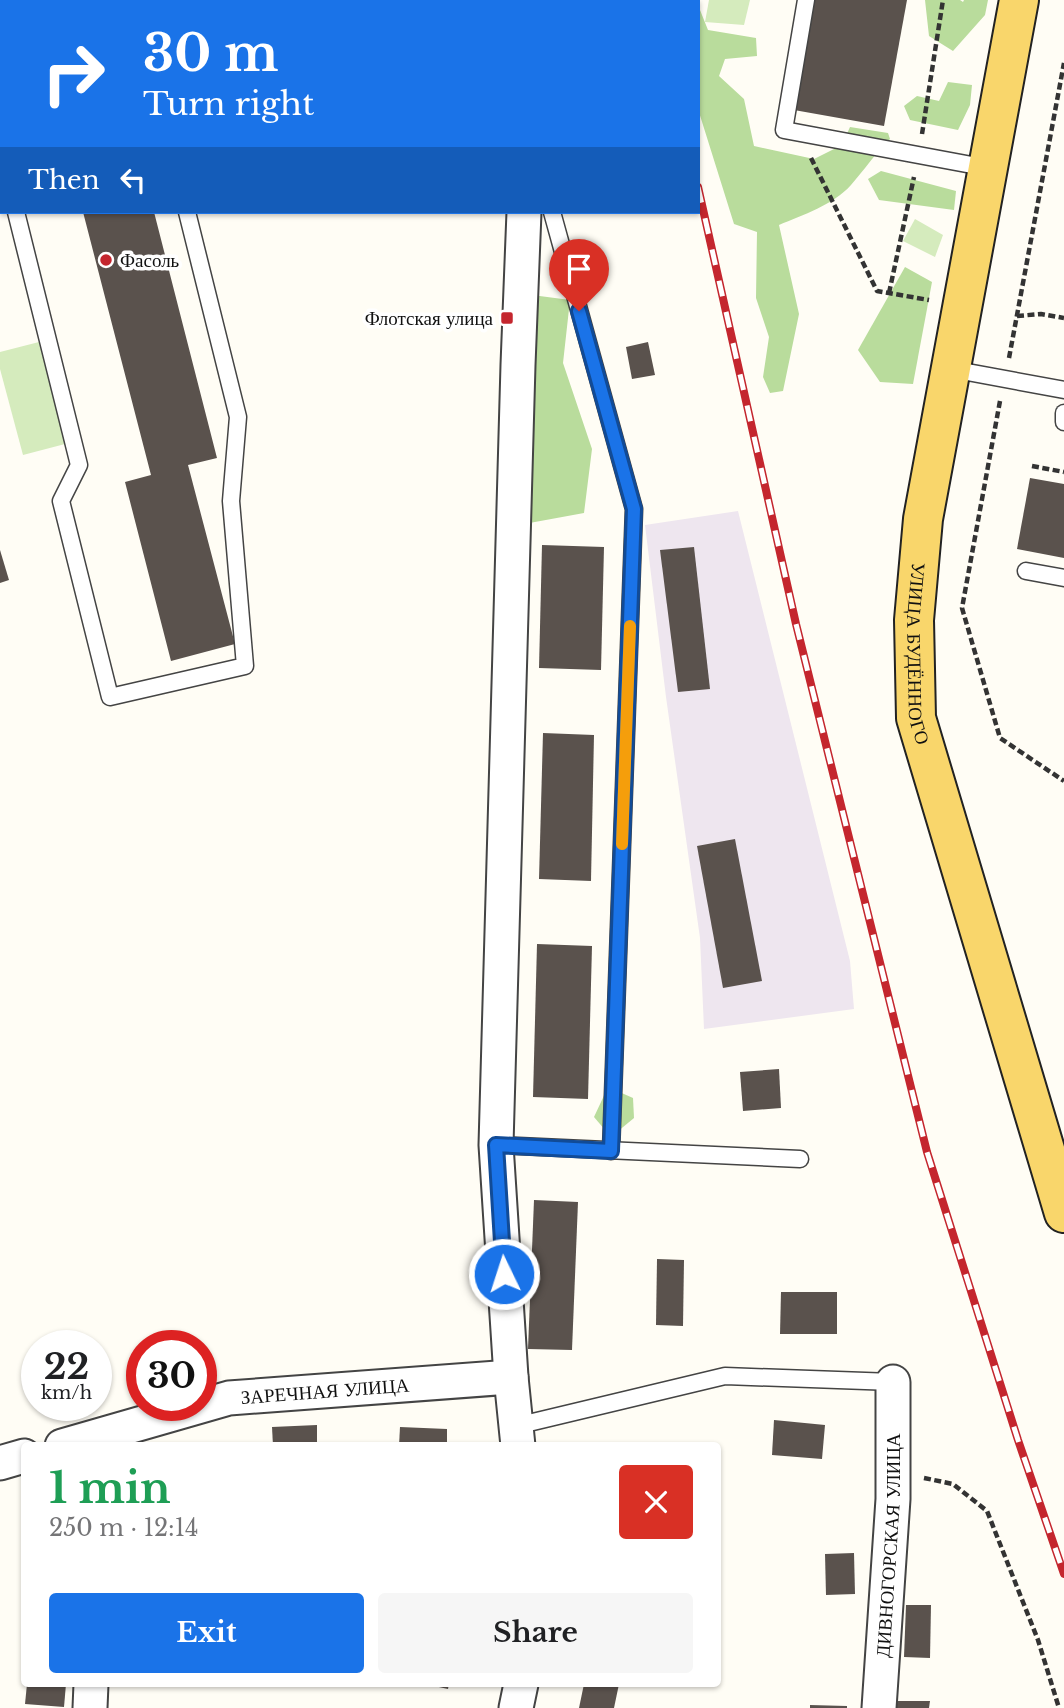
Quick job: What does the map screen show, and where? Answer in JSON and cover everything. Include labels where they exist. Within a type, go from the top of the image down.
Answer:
[{"type":"main road","name":"УЛИЦА БУДЁННОГО","points":[[1020,0],[923,519],[914,620],[916,718],[1064,1213]]},
{"type":"street","points":[[517,1436],[496,1145],[524,214]]},
{"type":"street","name":"ЗАРЕЧНАЯ УЛИЦА","points":[[88,1442],[107,1439],[229,1398],[511,1377]]},
{"type":"street","name":"ДИВНОГОРСКАЯ УЛИЦА","points":[[879,1708],[893,1472],[894,1382]]},
{"type":"street","points":[[0,1463],[21,1457]]},
{"type":"street","points":[[90,1708],[92,1687]]},
{"type":"street","points":[[516,1708],[520,1687]]},
{"type":"lane","points":[[806,0],[784,131],[988,168]]},
{"type":"lane","points":[[16,214],[79,465],[61,501],[110,697],[245,666],[231,500],[238,417],[187,214]]},
{"type":"lane","points":[[553,214],[634,509],[611,1151]]},
{"type":"lane","points":[[951,369],[1064,390]]},
{"type":"lane","points":[[1064,413],[1064,422]]},
{"type":"lane","points":[[1026,571],[1064,578]]},
{"type":"lane","points":[[496,1145],[800,1159]]},
{"type":"lane","points":[[517,1436],[725,1377],[894,1382]]},
{"type":"path","points":[[1064,63],[962,608],[1000,738],[1064,781]]},
{"type":"path","points":[[799,133],[877,291],[930,300]]},
{"type":"path","points":[[1017,316],[1041,314],[1064,318]]},
{"type":"path","points":[[1032,466],[1064,472]]},
{"type":"path","points":[[893,1472],[953,1484],[986,1511],[1038,1640],[1059,1708]]},
{"type":"shaded area","points":[[738,511],[850,961],[854,1009],[704,1029],[700,938],[645,525]]},
{"type":"green space","points":[[709,0],[750,0],[744,25],[705,22]]},
{"type":"green space","points":[[925,0],[988,0],[985,15],[953,51],[929,36]]},
{"type":"green space","points":[[700,10],[708,30],[756,38],[757,56],[725,59],[719,76],[744,99],[754,146],[814,159],[842,145],[850,127],[888,133],[890,139],[844,192],[817,209],[779,225],[799,314],[783,391],[770,393],[763,377],[769,337],[756,298],[757,232],[734,224],[700,115]]},
{"type":"green space","points":[[948,82],[972,85],[970,105],[958,130],[910,120],[904,106],[917,96],[939,101]]},
{"type":"green space","points":[[881,171],[956,191],[954,210],[879,200],[868,179]]},
{"type":"green space","points":[[915,219],[943,235],[935,257],[903,241]]},
{"type":"green space","points":[[905,267],[932,282],[913,384],[880,382],[858,350]]},
{"type":"green space","points":[[532,295],[570,300],[563,363],[592,449],[584,513],[524,524],[520,889],[497,816],[496,539]]},
{"type":"green space","points":[[39,342],[65,444],[23,455],[0,369],[0,352]]},
{"type":"green space","points":[[608,1087],[633,1098],[634,1118],[611,1137],[594,1117]]},
{"type":"building","points":[[814,0],[907,0],[884,126],[794,110]]},
{"type":"building","points":[[84,214],[155,214],[217,458],[188,465],[235,644],[171,661],[125,482],[151,475]]},
{"type":"building","points":[[648,342],[655,375],[632,379],[626,347]]},
{"type":"building","points":[[1030,478],[1064,484],[1064,558],[1017,549]]},
{"type":"building","points":[[542,545],[604,547],[601,670],[539,668]]},
{"type":"building","points":[[694,547],[710,689],[678,692],[660,550]]},
{"type":"building","points":[[0,550],[9,580],[0,583]]},
{"type":"building","points":[[543,733],[594,735],[591,881],[539,879]]},
{"type":"building","points":[[735,839],[762,981],[723,988],[697,846]]},
{"type":"building","points":[[537,944],[592,946],[588,1099],[533,1097]]},
{"type":"building","points":[[779,1069],[781,1108],[743,1111],[740,1072]]},
{"type":"building","points":[[534,1200],[578,1202],[572,1350],[528,1349]]},
{"type":"building","points":[[657,1259],[684,1260],[683,1326],[656,1325]]},
{"type":"building","points":[[781,1292],[837,1292],[837,1334],[780,1334]]},
{"type":"building","points":[[774,1420],[825,1425],[822,1459],[772,1455]]},
{"type":"building","points":[[317,1425],[317,1442],[273,1442],[272,1427]]},
{"type":"building","points":[[400,1427],[447,1429],[447,1442],[399,1442]]},
{"type":"building","points":[[854,1553],[855,1594],[826,1595],[825,1554]]},
{"type":"building","points":[[906,1605],[931,1605],[930,1658],[904,1657]]},
{"type":"building","points":[[27,1687],[66,1687],[64,1707],[25,1704]]},
{"type":"building","points":[[583,1687],[618,1687],[614,1708],[579,1708]]},
{"type":"building","points":[[889,1701],[930,1701],[929,1708],[889,1708]]},
{"type":"building","points":[[810,1705],[847,1706],[847,1708],[810,1708]]},
{"type":"railway","points":[[700,196],[796,624],[927,1152],[1018,1440],[1064,1574]]},
{"type":"slow traffic","points":[[622,844],[630,626]]},
{"type":"place","name":"Фасоль","points":[[106,260]]},
{"type":"place","name":"Флотская улица","points":[[507,318]]},
{"type":"route","points":[[504,1274],[496,1145],[611,1151],[634,509],[579,311]]}]
